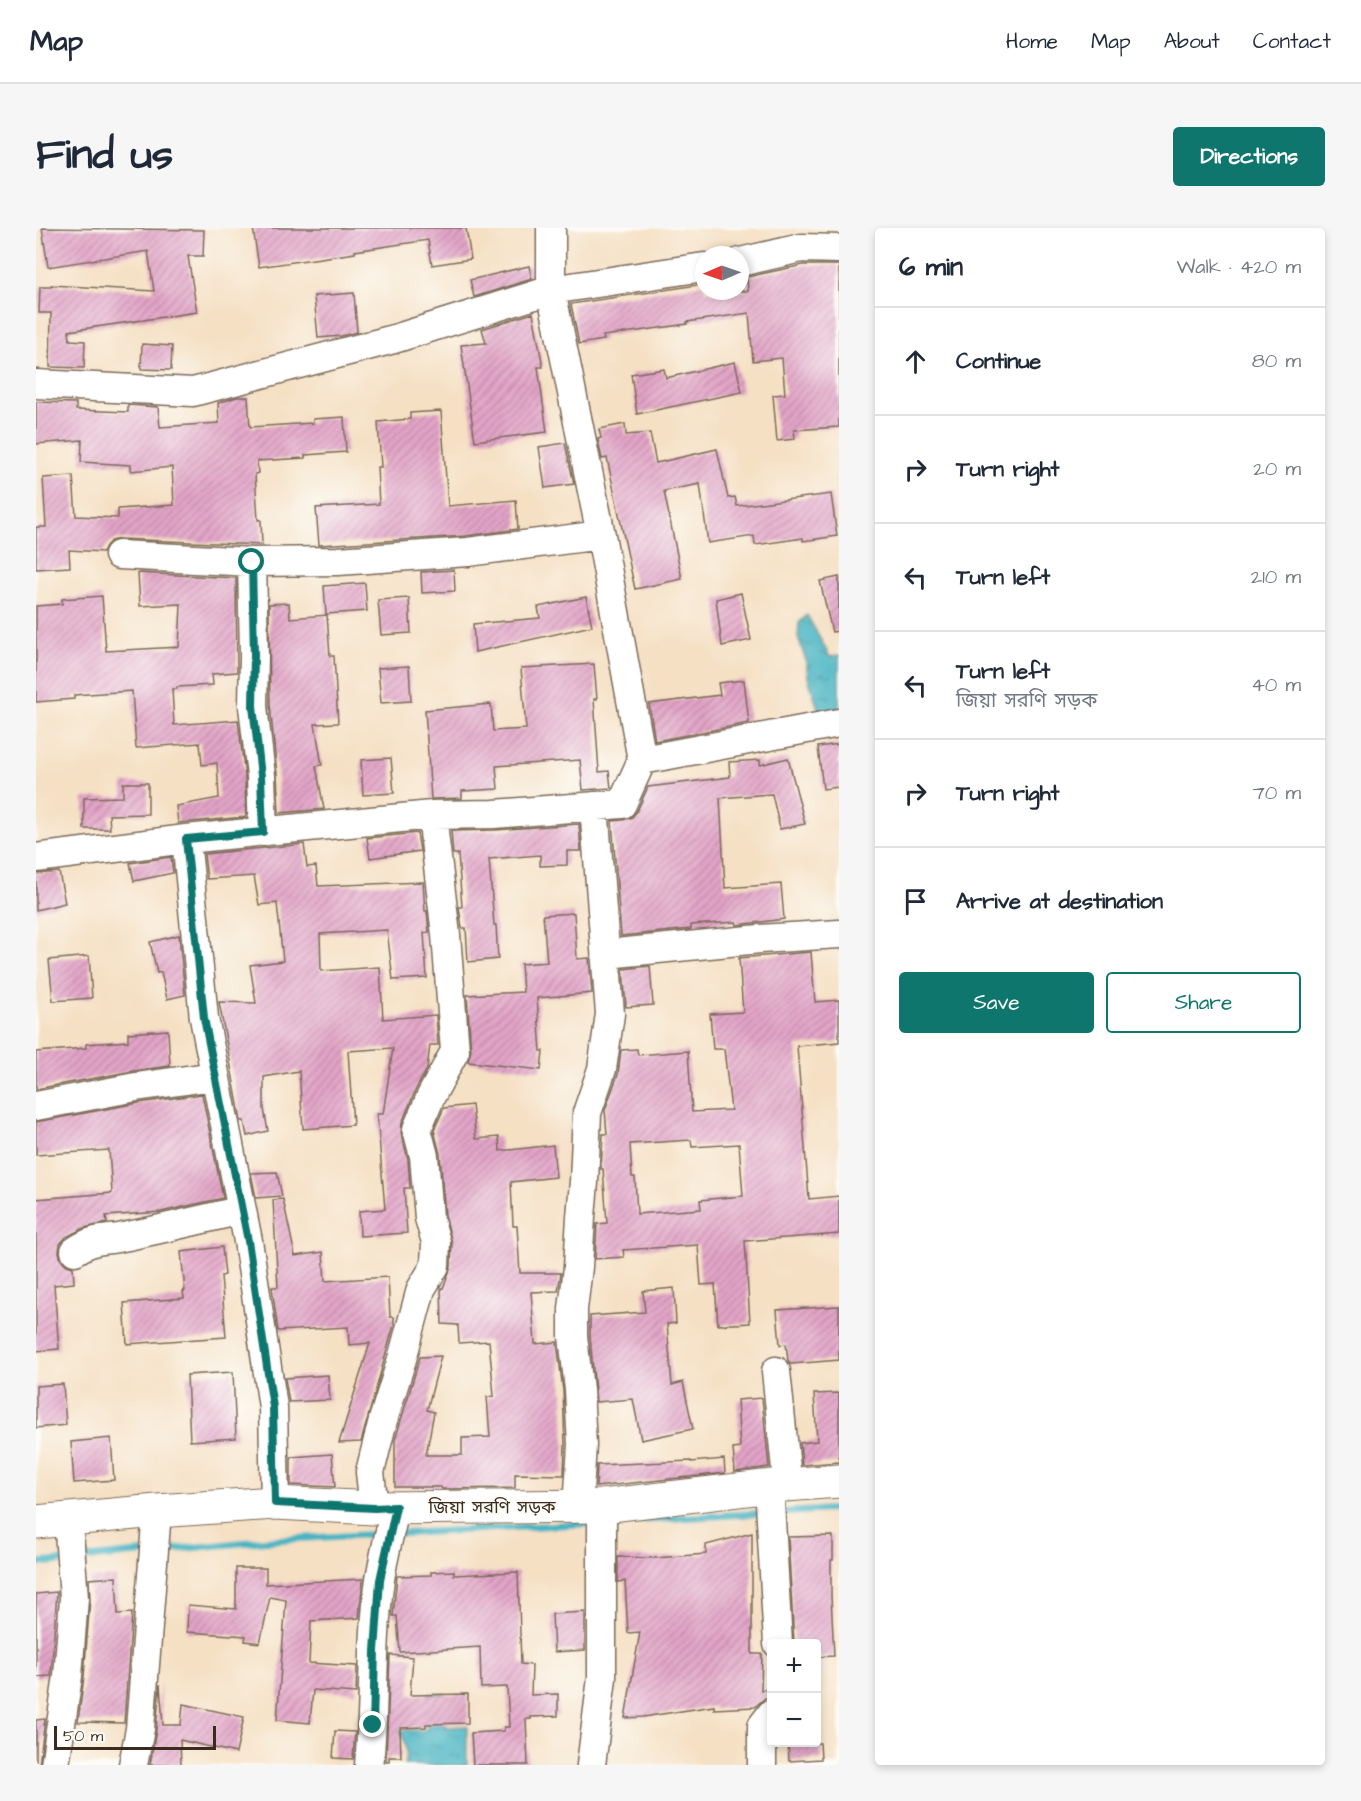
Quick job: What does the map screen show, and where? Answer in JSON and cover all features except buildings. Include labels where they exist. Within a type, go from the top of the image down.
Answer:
[{"type":"main road","name":"জিয়া সরণি সড়ক","points":[[36,1522],[275,1503],[385,1507],[590,1507],[839,1481]]},
{"type":"street","points":[[36,858],[186,839],[432,815],[494,814],[622,804],[642,760],[601,535],[551,290],[551,228]]},
{"type":"street","points":[[749,260],[801,248],[839,249]]},
{"type":"street","points":[[36,384],[193,392],[394,339],[551,290],[695,268]]},
{"type":"street","points":[[119,555],[252,562],[338,561],[468,552],[601,535]]},
{"type":"street","points":[[252,562],[253,706],[261,776],[263,832]]},
{"type":"street","points":[[642,760],[839,723]]},
{"type":"street","points":[[591,1765],[602,1678],[590,1507],[582,1445],[573,1336],[573,1309],[578,1267],[587,1113],[602,1069],[610,1014],[594,806]]},
{"type":"street","points":[[369,1765],[385,1507],[370,1472],[422,1289],[435,1266],[436,1242],[429,1218],[424,1156],[417,1129],[431,1096],[455,1051],[446,935],[432,815]]},
{"type":"street","points":[[186,839],[204,1018],[248,1241],[273,1407],[275,1503]]},
{"type":"street","points":[[606,954],[839,934]]},
{"type":"street","points":[[36,1107],[136,1087],[215,1076]]},
{"type":"street","points":[[75,1251],[88,1242],[124,1237],[242,1210]]},
{"type":"street","points":[[776,1371],[787,1479],[776,1486],[770,1503],[778,1639]]},
{"type":"street","points":[[133,1765],[140,1730],[157,1511]]},
{"type":"street","points":[[55,1765],[68,1676],[74,1598],[68,1519]]},
{"type":"street","points":[[762,1765],[766,1722]]},
{"type":"water","points":[[807,615],[830,657],[839,655],[839,715],[821,718],[798,638],[799,623]]},
{"type":"water","points":[[428,1694],[445,1694],[445,1727],[467,1726],[467,1765],[404,1765],[406,1756],[400,1730],[427,1730]]},
{"type":"waterway","points":[[776,1513],[839,1509]]},
{"type":"waterway","points":[[608,1522],[765,1513]]},
{"type":"waterway","points":[[395,1534],[597,1523]]},
{"type":"waterway","points":[[159,1551],[271,1540],[381,1534]]},
{"type":"waterway","points":[[78,1559],[148,1552]]},
{"type":"waterway","points":[[36,1563],[64,1561]]},
{"type":"route","points":[[252,562],[253,706],[261,776],[263,832],[186,839],[204,1018],[248,1241],[273,1407],[275,1503],[396,1507],[380,1580],[373,1725]]}]
